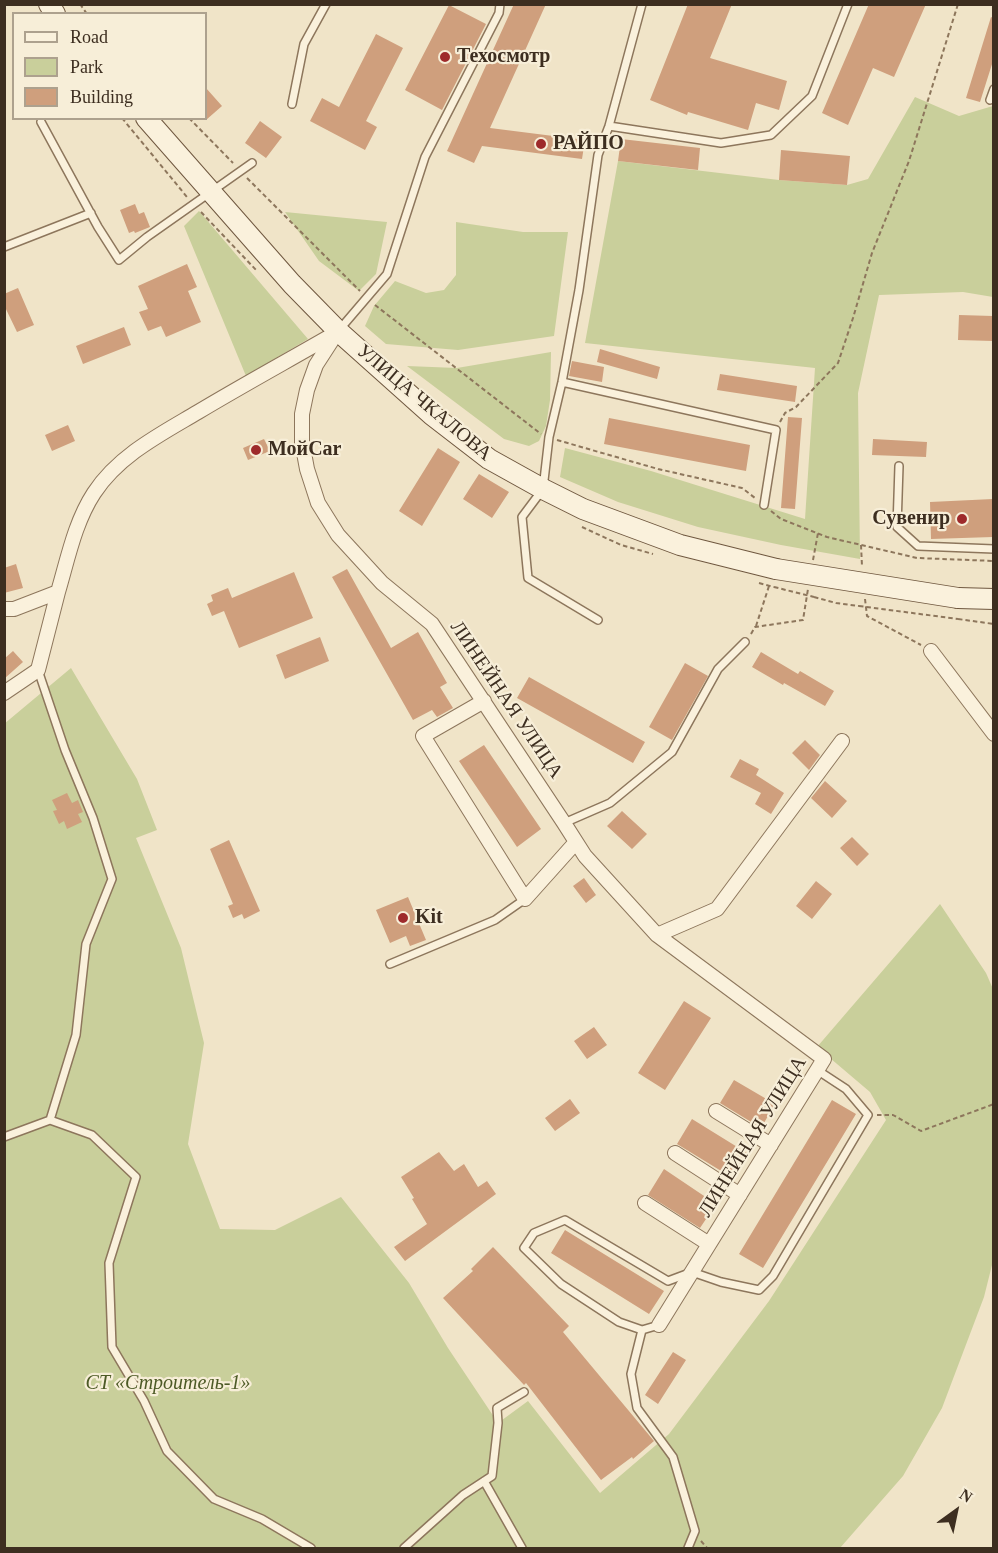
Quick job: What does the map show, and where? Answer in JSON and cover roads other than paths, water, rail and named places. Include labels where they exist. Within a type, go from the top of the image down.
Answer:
[{"type":"main road","name":"УЛИЦА ЧКАЛОВА","points":[[148,120],[291,284],[338,331],[432,415],[489,459],[583,509],[773,580],[958,598],[993,598]]},
{"type":"street","points":[[4,693],[38,670],[58,592],[82,516],[94,493],[110,472],[128,456],[168,430],[338,331]]},
{"type":"street","name":"ЛИНЕЙНАЯ УЛИЦА","points":[[338,331],[316,365],[307,390],[302,442],[307,469],[318,502],[338,535],[382,583],[432,624],[585,856],[657,935],[824,1059],[658,1325]]},
{"type":"street","points":[[4,609],[14,609],[58,592]]},
{"type":"street","points":[[931,651],[993,734]]},
{"type":"street","points":[[484,701],[423,736],[525,898],[576,842]]},
{"type":"street","points":[[657,935],[717,909],[842,741]]},
{"type":"street","points":[[716,1111],[771,1145]]},
{"type":"street","points":[[675,1153],[740,1195]]},
{"type":"street","points":[[645,1203],[709,1244]]},
{"type":"lane","points":[[292,104],[304,44],[326,4]]},
{"type":"lane","points":[[338,331],[387,274],[425,157],[499,13],[500,4]]},
{"type":"lane","points":[[598,620],[528,578],[522,517],[543,489],[549,437],[579,290],[598,155],[609,126],[642,4]]},
{"type":"lane","points":[[609,126],[721,143],[771,135],[812,96],[848,4]]},
{"type":"lane","points":[[990,100],[993,89]]},
{"type":"lane","points":[[41,122],[119,260],[210,191],[252,163]]},
{"type":"lane","points":[[4,247],[91,213]]},
{"type":"lane","points":[[562,382],[776,430],[764,505]]},
{"type":"lane","points":[[899,465],[897,527],[918,546],[993,549]]},
{"type":"lane","points":[[564,822],[610,803],[672,752],[718,669],[745,642]]},
{"type":"lane","points":[[38,670],[65,750],[93,818],[112,879],[86,944],[76,1035],[50,1120]]},
{"type":"lane","points":[[390,964],[495,920],[525,898]]},
{"type":"lane","points":[[658,1325],[642,1330],[619,1322],[561,1284],[524,1248],[534,1233],[565,1220],[668,1281],[692,1272],[721,1282],[759,1290],[773,1276],[868,1114],[846,1089],[817,1070]]},
{"type":"lane","points":[[4,1137],[50,1120],[92,1135],[136,1177],[109,1263],[112,1347],[144,1401],[167,1451],[214,1499],[262,1519],[311,1548]]},
{"type":"lane","points":[[642,1330],[631,1374],[637,1408],[674,1457],[695,1531],[688,1548]]},
{"type":"lane","points":[[404,1548],[463,1495],[492,1476],[498,1423],[497,1408],[524,1392]]},
{"type":"lane","points":[[484,1481],[522,1548]]},
{"type":"place","name":"Техосмотр","points":[[445,57]]},
{"type":"place","name":"РАЙПО","points":[[541,144]]},
{"type":"place","name":"МойCar","points":[[256,450]]},
{"type":"place","name":"Сувенир","points":[[962,519]]},
{"type":"place","name":"Kit","points":[[403,918]]},
{"type":"park label","name":"СТ «Строитель-1»","points":[[168,1384]]}]
